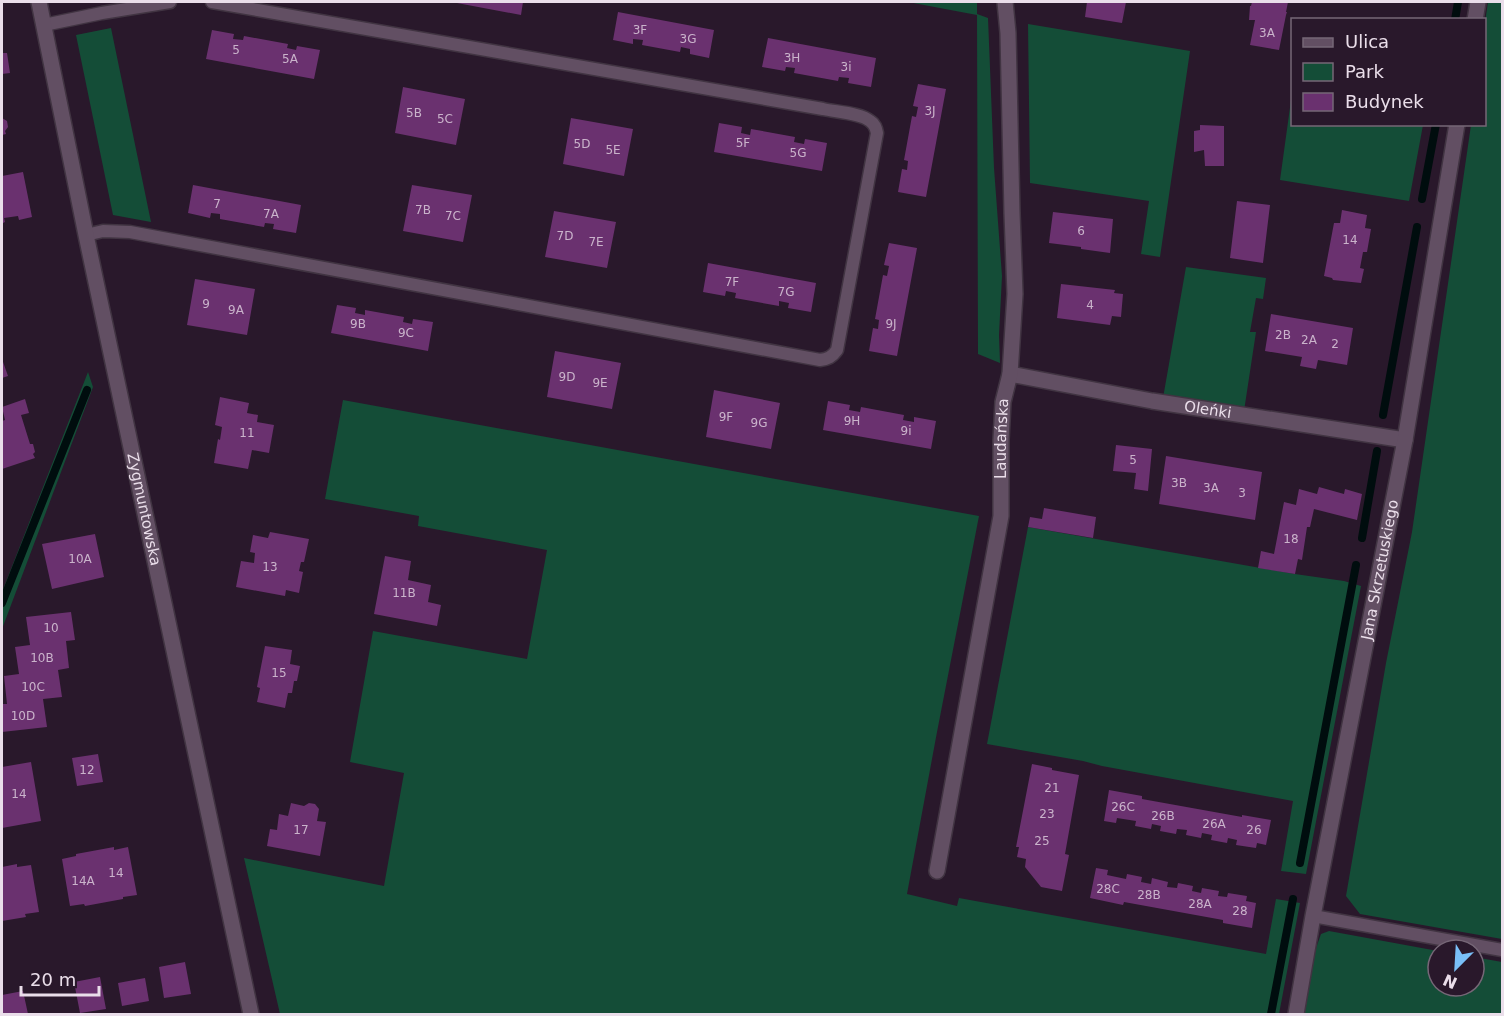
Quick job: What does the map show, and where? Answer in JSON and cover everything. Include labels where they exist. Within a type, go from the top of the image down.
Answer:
[{"type":"street","name":"Zygmuntowska","points":[[39,2],[251,1014]]},
{"type":"street","name":"Laudańska","points":[[937,871],[1001,516],[1003,402],[1010,374],[1015,294],[1008,33],[1005,2]]},
{"type":"street","points":[[1475,18],[1478,2]]},
{"type":"street","name":"Jana Skrzetuskiego","points":[[1296,1014],[1405,440],[1457,126]]},
{"type":"street","name":"Oleńki","points":[[1010,374],[1152,401],[1405,440]]},
{"type":"lane","points":[[44,25],[170,2]]},
{"type":"lane","points":[[86,235],[103,231],[130,232],[811,359],[828,359],[837,350],[877,133],[875,125],[870,120],[212,2]]},
{"type":"lane","points":[[1313,916],[1503,950]]},
{"type":"green space","points":[[908,2],[977,2],[977,14],[988,18],[994,168],[1002,276],[1000,363],[978,354],[977,15]]},
{"type":"green space","points":[[1488,2],[1502,2],[1502,939],[1360,914],[1346,896],[1386,663],[1412,532],[1471,126],[1486,126],[1486,18]]},
{"type":"green space","points":[[1028,24],[1190,51],[1160,257],[1141,254],[1149,201],[1030,183]]},
{"type":"green space","points":[[111,28],[151,222],[113,215],[76,35]]},
{"type":"green space","points":[[1291,100],[1291,126],[1423,126],[1409,201],[1280,180]]},
{"type":"green space","points":[[1186,267],[1266,278],[1263,299],[1256,298],[1250,332],[1256,332],[1244,411],[1163,398]]},
{"type":"green space","points":[[88,372],[93,387],[2,629],[2,592]]},
{"type":"green space","points":[[343,400],[979,516],[907,894],[957,906],[959,898],[1266,954],[1276,899],[1300,903],[1279,1014],[280,1014],[244,858],[384,886],[404,773],[350,762],[373,631],[527,659],[547,550],[418,526],[419,516],[325,499]]},
{"type":"green space","points":[[1028,527],[1344,581],[1361,586],[1306,874],[1281,871],[1293,801],[987,744]]},
{"type":"green space","points":[[1329,931],[1426,949],[1426,998],[1486,998],[1486,959],[1502,962],[1502,1014],[1302,1014],[1321,934]]},
{"type":"building","points":[[457,2],[523,2],[521,15]]},
{"type":"building","points":[[1087,2],[1126,2],[1122,23],[1085,17]]},
{"type":"building","points":[[1252,2],[1288,2],[1279,50],[1250,45],[1255,20],[1249,20]]},
{"type":"building","points":[[618,12],[714,30],[709,58],[690,54],[690,49],[681,47],[680,52],[642,45],[643,40],[633,39],[633,44],[613,40]]},
{"type":"building","points":[[212,30],[234,34],[233,39],[243,40],[244,36],[288,44],[287,48],[296,50],[297,46],[320,50],[314,79],[206,59]]},
{"type":"building","points":[[768,38],[876,58],[871,87],[848,83],[849,78],[839,77],[838,81],[794,73],[795,68],[786,67],[785,71],[762,67]]},
{"type":"building","points":[[2,53],[7,53],[10,73],[2,74]]},
{"type":"building","points":[[918,84],[946,89],[926,197],[898,192],[902,169],[907,170],[908,161],[904,160],[912,116],[916,117],[918,107],[913,106]]},
{"type":"building","points":[[403,87],[465,99],[456,145],[395,133]]},
{"type":"building","points":[[2,118],[7,121],[8,127],[6,134],[2,135]]},
{"type":"building","points":[[571,118],[633,129],[624,176],[563,164]]},
{"type":"building","points":[[719,123],[742,127],[741,133],[750,135],[751,129],[795,137],[794,142],[804,144],[805,139],[827,143],[822,171],[714,152]]},
{"type":"building","points":[[1200,125],[1224,126],[1224,166],[1205,166],[1204,150],[1194,152],[1194,131],[1200,130]]},
{"type":"building","points":[[23,172],[32,217],[19,220],[18,216],[4,218],[3,223],[2,176]]},
{"type":"building","points":[[193,185],[301,205],[296,233],[273,229],[274,224],[265,223],[264,227],[220,219],[220,214],[211,213],[210,218],[188,213]]},
{"type":"building","points":[[412,185],[472,195],[463,242],[403,231]]},
{"type":"building","points":[[1237,201],[1270,205],[1263,263],[1230,258]]},
{"type":"building","points":[[1342,210],[1367,215],[1365,228],[1371,229],[1367,252],[1363,252],[1360,268],[1364,269],[1361,283],[1333,280],[1324,276],[1334,223],[1340,223]]},
{"type":"building","points":[[554,211],[616,222],[607,268],[545,257]]},
{"type":"building","points":[[1053,212],[1113,219],[1110,253],[1049,243]]},
{"type":"building","points":[[889,243],[917,248],[897,356],[869,351],[873,328],[878,329],[879,320],[875,319],[883,275],[887,276],[889,266],[884,265]]},
{"type":"building","points":[[708,263],[816,283],[811,312],[788,308],[789,303],[779,301],[779,306],[735,298],[736,293],[726,291],[725,296],[703,292]]},
{"type":"building","points":[[195,279],[255,289],[247,335],[187,325]]},
{"type":"building","points":[[1061,284],[1115,290],[1114,293],[1123,294],[1121,317],[1112,316],[1110,325],[1057,318]]},
{"type":"building","points":[[337,305],[356,308],[355,313],[365,315],[365,310],[404,317],[403,322],[412,324],[413,319],[433,322],[428,351],[331,333]]},
{"type":"building","points":[[1271,314],[1353,328],[1347,365],[1318,360],[1316,369],[1300,366],[1302,357],[1265,351]]},
{"type":"building","points":[[555,351],[621,363],[612,409],[547,397]]},
{"type":"building","points":[[2,359],[8,376],[2,378]]},
{"type":"building","points":[[714,390],[780,403],[771,449],[706,437]]},
{"type":"building","points":[[220,397],[249,403],[247,413],[258,415],[257,422],[274,425],[269,453],[252,450],[248,469],[214,463],[222,427],[215,425]]},
{"type":"building","points":[[25,399],[29,413],[21,415],[30,444],[33,444],[35,458],[2,469],[2,421],[5,420],[2,407]]},
{"type":"building","points":[[828,401],[850,405],[849,410],[860,412],[861,407],[904,415],[903,420],[914,422],[914,417],[936,421],[931,449],[823,430]]},
{"type":"building","points":[[1116,445],[1152,449],[1148,491],[1134,489],[1136,473],[1113,471]]},
{"type":"building","points":[[1166,456],[1262,472],[1255,520],[1159,504]]},
{"type":"building","points":[[1319,487],[1344,494],[1345,489],[1362,494],[1357,520],[1314,509],[1310,527],[1307,527],[1302,560],[1298,559],[1295,574],[1258,568],[1261,551],[1274,554],[1284,502],[1296,505],[1299,489],[1317,494]]},
{"type":"building","points":[[1044,508],[1096,517],[1093,538],[1028,527],[1030,517],[1042,519]]},
{"type":"building","points":[[270,532],[309,539],[304,562],[301,562],[299,571],[303,572],[299,593],[286,590],[285,596],[236,587],[241,561],[254,563],[255,553],[250,552],[253,535],[268,538]]},
{"type":"building","points":[[95,534],[104,577],[52,589],[42,544]]},
{"type":"building","points":[[385,556],[411,561],[408,580],[431,585],[428,602],[441,605],[437,626],[374,614]]},
{"type":"building","points":[[71,612],[75,640],[66,641],[69,668],[58,670],[62,697],[43,699],[47,727],[2,732],[2,704],[7,704],[4,676],[19,674],[15,647],[30,645],[26,617]]},
{"type":"building","points":[[265,646],[292,650],[290,664],[300,666],[292,693],[288,693],[285,708],[257,702],[260,688],[257,687]]},
{"type":"building","points":[[98,754],[103,782],[77,786],[72,758]]},
{"type":"building","points":[[31,762],[41,821],[2,828],[2,767]]},
{"type":"building","points":[[1032,764],[1079,775],[1065,854],[1069,855],[1062,891],[1041,887],[1025,867],[1026,859],[1017,857],[1019,847],[1016,847]]},
{"type":"building","points":[[1109,790],[1142,796],[1142,799],[1271,820],[1266,845],[1257,843],[1256,848],[1236,845],[1237,840],[1228,838],[1227,843],[1211,840],[1212,835],[1202,833],[1201,838],[1186,835],[1187,830],[1177,829],[1176,834],[1160,831],[1161,826],[1152,824],[1151,829],[1135,826],[1136,821],[1117,818],[1116,823],[1104,821]]},
{"type":"building","points":[[291,803],[304,806],[309,803],[315,804],[319,809],[317,821],[326,822],[320,856],[267,846],[270,829],[277,830],[279,814],[288,816]]},
{"type":"building","points":[[114,847],[114,850],[128,847],[137,895],[85,906],[84,904],[70,906],[62,859]]},
{"type":"building","points":[[17,864],[17,867],[31,865],[39,912],[2,921],[2,867]]},
{"type":"building","points":[[1096,868],[1108,870],[1107,875],[1126,879],[1127,874],[1142,877],[1141,882],[1151,884],[1152,878],[1168,882],[1167,887],[1177,888],[1178,883],[1193,886],[1192,891],[1201,893],[1202,888],[1219,891],[1218,896],[1227,897],[1228,893],[1247,896],[1246,901],[1256,903],[1252,928],[1223,923],[1223,920],[1090,898]]},
{"type":"building","points":[[185,962],[191,994],[164,998],[159,967]]},
{"type":"building","points":[[100,977],[106,1009],[80,1013],[74,982]]},
{"type":"building","points":[[145,978],[149,1001],[122,1006],[118,983]]},
{"type":"building","points":[[23,991],[28,1014],[2,1014],[2,995]]},
{"type":"waterway","points":[[1455,18],[1458,2]]},
{"type":"waterway","points":[[1422,199],[1436,126]]},
{"type":"waterway","points":[[1383,415],[1417,227]]},
{"type":"waterway","points":[[2,603],[87,390]]},
{"type":"waterway","points":[[1362,538],[1377,451]]},
{"type":"waterway","points":[[1300,863],[1356,565]]},
{"type":"waterway","points":[[1271,1014],[1293,899]]}]
